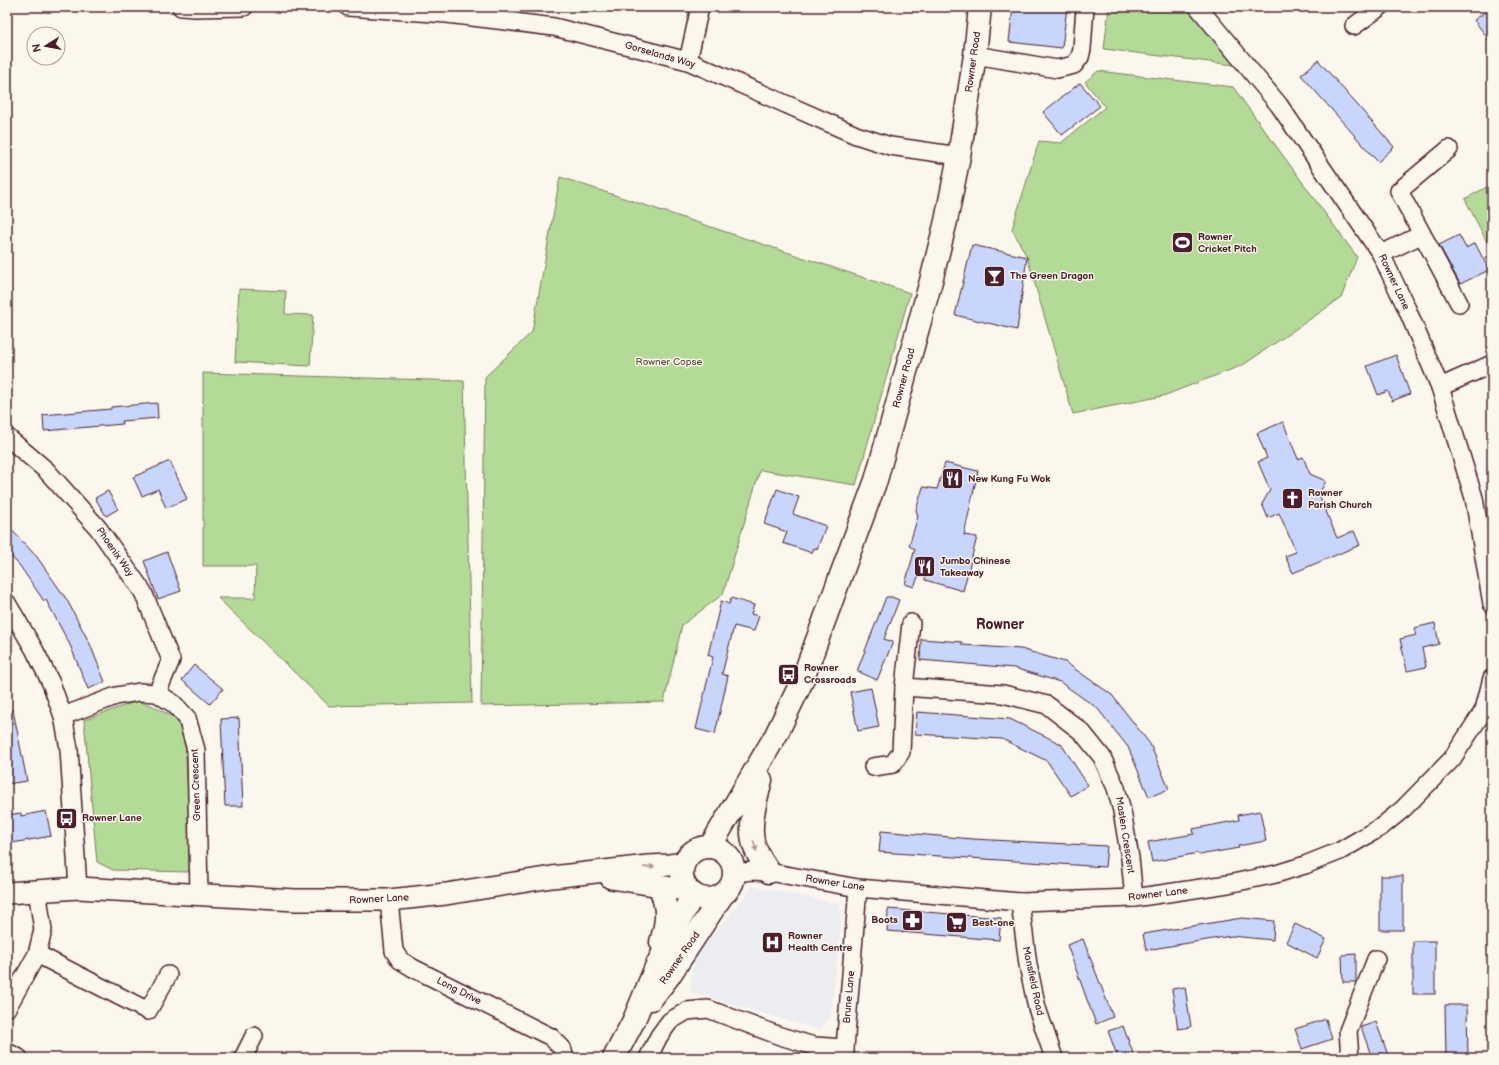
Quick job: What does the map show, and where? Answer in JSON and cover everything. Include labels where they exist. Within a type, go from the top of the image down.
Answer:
[{"type":"main road","name":"Rowner Road","points":[[718,850],[802,681],[876,480],[931,281],[946,220],[975,55],[980,7]]},
{"type":"main road","name":"Rowner Road","points":[[718,850],[761,780],[776,735]]},
{"type":"main road","points":[[761,780],[754,809],[754,844],[758,856],[769,872]]},
{"type":"main road","points":[[702,847],[718,850],[733,866],[733,881],[729,889],[716,898],[700,898],[691,893],[685,885],[682,870],[684,863],[688,856],[702,847]]},
{"type":"main road","points":[[656,967],[666,924],[666,904],[660,887]]},
{"type":"main road","name":"Rowner Road","points":[[614,1058],[634,1020],[656,967],[691,893]]},
{"type":"main road","name":"Rowner Road","points":[[634,1020],[669,976],[723,894]]},
{"type":"street","points":[[181,7],[244,7]]},
{"type":"street","name":"Gorselands Way","points":[[348,7],[447,14],[554,27],[688,62],[856,135],[890,146],[958,156]]},
{"type":"street","points":[[688,62],[700,7]]},
{"type":"street","points":[[975,55],[1057,69],[1074,65],[1080,57],[1082,50],[1085,7]]},
{"type":"street","name":"Rowner Lane","points":[[1198,7],[1279,106],[1381,254],[1407,309],[1440,388],[1474,498],[1492,604]]},
{"type":"street","points":[[1354,26],[1380,7]]},
{"type":"street","points":[[1448,149],[1399,191],[1421,235],[1460,303]]},
{"type":"street","points":[[1381,254],[1421,235]]},
{"type":"street","points":[[1440,388],[1492,364]]},
{"type":"street","name":"Phoenix Way","points":[[7,437],[46,470],[98,528],[143,592],[171,660],[157,694]]},
{"type":"street","points":[[9,609],[51,683],[63,716],[69,749],[78,888]]},
{"type":"street","points":[[873,767],[893,764],[901,752],[904,686],[911,623]]},
{"type":"street","name":"Rowner Lane","points":[[734,873],[753,871],[769,872],[858,888],[1020,902],[1134,898],[1228,884],[1276,874],[1305,865],[1340,851],[1382,827],[1419,794],[1452,759],[1484,710],[1492,678]]},
{"type":"street","name":"Masten Crescent","points":[[904,686],[1003,694],[1046,705],[1082,732],[1102,757],[1116,788],[1122,811],[1130,858],[1134,898]]},
{"type":"street","name":"Green Crescent","points":[[63,716],[116,696],[139,692],[157,694],[174,704],[187,718],[196,750],[199,894]]},
{"type":"street","name":"Rowner Lane","points":[[7,893],[78,888],[296,900],[389,900],[446,894],[552,877],[684,863]]},
{"type":"street","name":"Rowner Lane","points":[[583,874],[647,883],[691,893]]},
{"type":"street","name":"Brune Lane","points":[[845,1053],[858,888]]},
{"type":"street","points":[[7,1008],[37,954],[43,930],[37,890]]},
{"type":"street","name":"Long Drive","points":[[389,900],[394,950],[400,960],[413,968],[551,1037],[562,1048],[565,1058]]},
{"type":"street","name":"Mansfield Road","points":[[1020,902],[1028,965],[1037,1008],[1051,1057]]},
{"type":"street","points":[[37,954],[148,1010],[168,975]]},
{"type":"street","points":[[1350,1058],[1348,1031],[1376,959]]},
{"type":"street","points":[[648,1058],[659,1036],[670,1021],[687,1011],[708,1009],[780,1036],[845,1053]]},
{"type":"street","points":[[243,1058],[254,1036]]},
{"type":"street","points":[[7,1052],[19,1058]]},
{"type":"shaded area","name":"Rowner Health Centre","points":[[753,886],[840,904],[841,926],[830,1018],[820,1030],[690,992],[693,959]]},
{"type":"green space","points":[[1109,7],[1186,7],[1234,65],[1104,49]]},
{"type":"green space","name":"Rowner Cricket Pitch","points":[[1098,71],[1233,87],[1357,257],[1341,298],[1243,365],[1163,396],[1073,414],[1027,257],[1012,229],[1039,141],[1061,143],[1105,107],[1085,82]]},
{"type":"green space","name":"Rowner Copse","points":[[560,177],[910,293],[856,485],[760,470],[723,594],[682,625],[664,702],[481,706],[485,377],[532,332]]},
{"type":"green space","points":[[1492,184],[1492,252],[1465,199]]},
{"type":"green space","points":[[239,289],[286,291],[285,314],[313,315],[310,366],[235,362]]},
{"type":"green space","points":[[203,373],[464,381],[472,703],[329,706],[218,598],[255,598],[256,566],[203,566]]},
{"type":"green space","points":[[137,701],[153,706],[177,719],[185,737],[190,835],[195,860],[188,872],[113,870],[97,862],[84,720]]},
{"type":"building","points":[[1013,7],[1067,7],[1062,48],[1009,42]]},
{"type":"building","points":[[1492,7],[1492,44],[1474,20]]},
{"type":"building","points":[[1318,60],[1394,147],[1378,162],[1301,75]]},
{"type":"building","points":[[1080,83],[1100,106],[1062,135],[1043,112]]},
{"type":"building","points":[[1459,235],[1466,248],[1475,243],[1489,270],[1460,284],[1439,245]]},
{"type":"building","name":"The Green Dragon","points":[[972,245],[1027,257],[1017,330],[955,315]]},
{"type":"building","points":[[1396,355],[1410,394],[1392,401],[1388,391],[1378,395],[1367,366]]},
{"type":"building","points":[[157,403],[158,418],[122,421],[123,424],[44,431],[43,415]]},
{"type":"building","name":"Rowner Parish Church","points":[[1283,422],[1298,459],[1303,457],[1310,474],[1326,481],[1319,494],[1337,538],[1354,531],[1360,545],[1293,573],[1285,556],[1296,552],[1279,513],[1268,518],[1262,504],[1270,490],[1258,462],[1267,458],[1257,433]]},
{"type":"building","points":[[170,461],[187,499],[166,508],[158,489],[142,496],[133,477]]},
{"type":"building","points":[[945,463],[978,471],[964,535],[977,537],[963,591],[925,580],[926,558],[914,587],[905,584],[915,549],[909,546],[918,516],[916,510],[923,487],[937,489]]},
{"type":"building","points":[[777,489],[799,497],[793,514],[826,526],[817,549],[814,548],[812,553],[783,543],[787,532],[764,524]]},
{"type":"building","points":[[108,491],[118,509],[106,516],[95,498]]},
{"type":"building","points":[[7,525],[37,557],[67,600],[90,644],[105,682],[88,689],[70,645],[46,600],[44,601],[20,566],[7,552]]},
{"type":"building","points":[[167,552],[181,591],[158,599],[144,561]]},
{"type":"building","points":[[886,597],[892,597],[899,600],[884,639],[893,642],[877,680],[857,671]]},
{"type":"building","points":[[731,598],[754,605],[751,614],[759,616],[754,631],[734,626],[722,674],[728,676],[715,734],[696,729],[713,657],[708,655],[721,601],[729,604]]},
{"type":"building","points":[[1435,623],[1439,644],[1422,648],[1426,667],[1407,671],[1400,639],[1416,635],[1414,628]]},
{"type":"building","points":[[921,639],[962,642],[962,645],[1021,649],[1065,662],[1112,695],[1150,744],[1169,789],[1149,797],[1128,747],[1097,708],[1060,682],[1014,668],[920,660]]},
{"type":"building","points":[[194,665],[223,689],[210,704],[182,680]]},
{"type":"building","points":[[871,688],[879,727],[858,731],[850,692]]},
{"type":"building","points":[[13,710],[27,781],[7,784],[7,711]]},
{"type":"building","points":[[917,712],[1010,719],[1061,744],[1088,785],[1071,796],[1047,761],[1002,739],[915,734]]},
{"type":"building","points":[[239,718],[243,806],[225,806],[221,719]]},
{"type":"building","points":[[46,811],[51,836],[7,844],[7,815],[21,813],[21,816]]},
{"type":"building","points":[[1260,811],[1266,841],[1238,846],[1239,848],[1199,855],[1198,853],[1152,862],[1148,842],[1194,834],[1193,829],[1239,820],[1238,815]]},
{"type":"building","points":[[881,831],[973,839],[1107,846],[1105,867],[879,852]]},
{"type":"building","points":[[1380,876],[1403,876],[1403,930],[1380,930]]},
{"type":"building","points":[[888,909],[1001,918],[999,940],[887,931]]},
{"type":"building","points":[[1242,918],[1274,921],[1273,940],[1231,936],[1146,950],[1143,934]]},
{"type":"building","points":[[1295,924],[1326,939],[1317,958],[1286,942]]},
{"type":"building","points":[[1083,939],[1113,1017],[1096,1024],[1067,945]]},
{"type":"building","points":[[1413,941],[1435,941],[1435,994],[1413,994]]},
{"type":"building","points":[[1356,954],[1356,982],[1343,982],[1342,955]]},
{"type":"building","points":[[1185,987],[1191,1027],[1178,1029],[1172,989]]},
{"type":"building","points":[[1445,1005],[1467,1005],[1468,1058],[1446,1058]]},
{"type":"building","points":[[1326,1019],[1332,1039],[1302,1049],[1295,1029]]},
{"type":"building","points":[[1376,1022],[1389,1058],[1372,1058],[1361,1027]]},
{"type":"building","points":[[1123,1026],[1135,1058],[1118,1058],[1108,1031]]},
{"type":"place","name":"Rowner Cricket Pitch","points":[[1183,243]]},
{"type":"place","name":"The Green Dragon","points":[[995,276]]},
{"type":"place","name":"New Kung Fu Wok","points":[[953,479]]},
{"type":"place","name":"Rowner Parish Church","points":[[1293,499]]},
{"type":"place","name":"Jumbo Chinese Takeaway","points":[[924,567]]},
{"type":"place","name":"Rowner Crossroads","points":[[788,674]]},
{"type":"place","name":"Rowner Lane","points":[[67,818]]},
{"type":"place","name":"Boots","points":[[913,920]]},
{"type":"place","name":"Best-one","points":[[956,923]]},
{"type":"place","name":"Rowner Health Centre","points":[[773,942]]},
{"type":"district","name":"Rowner","points":[[1000,624]]}]
